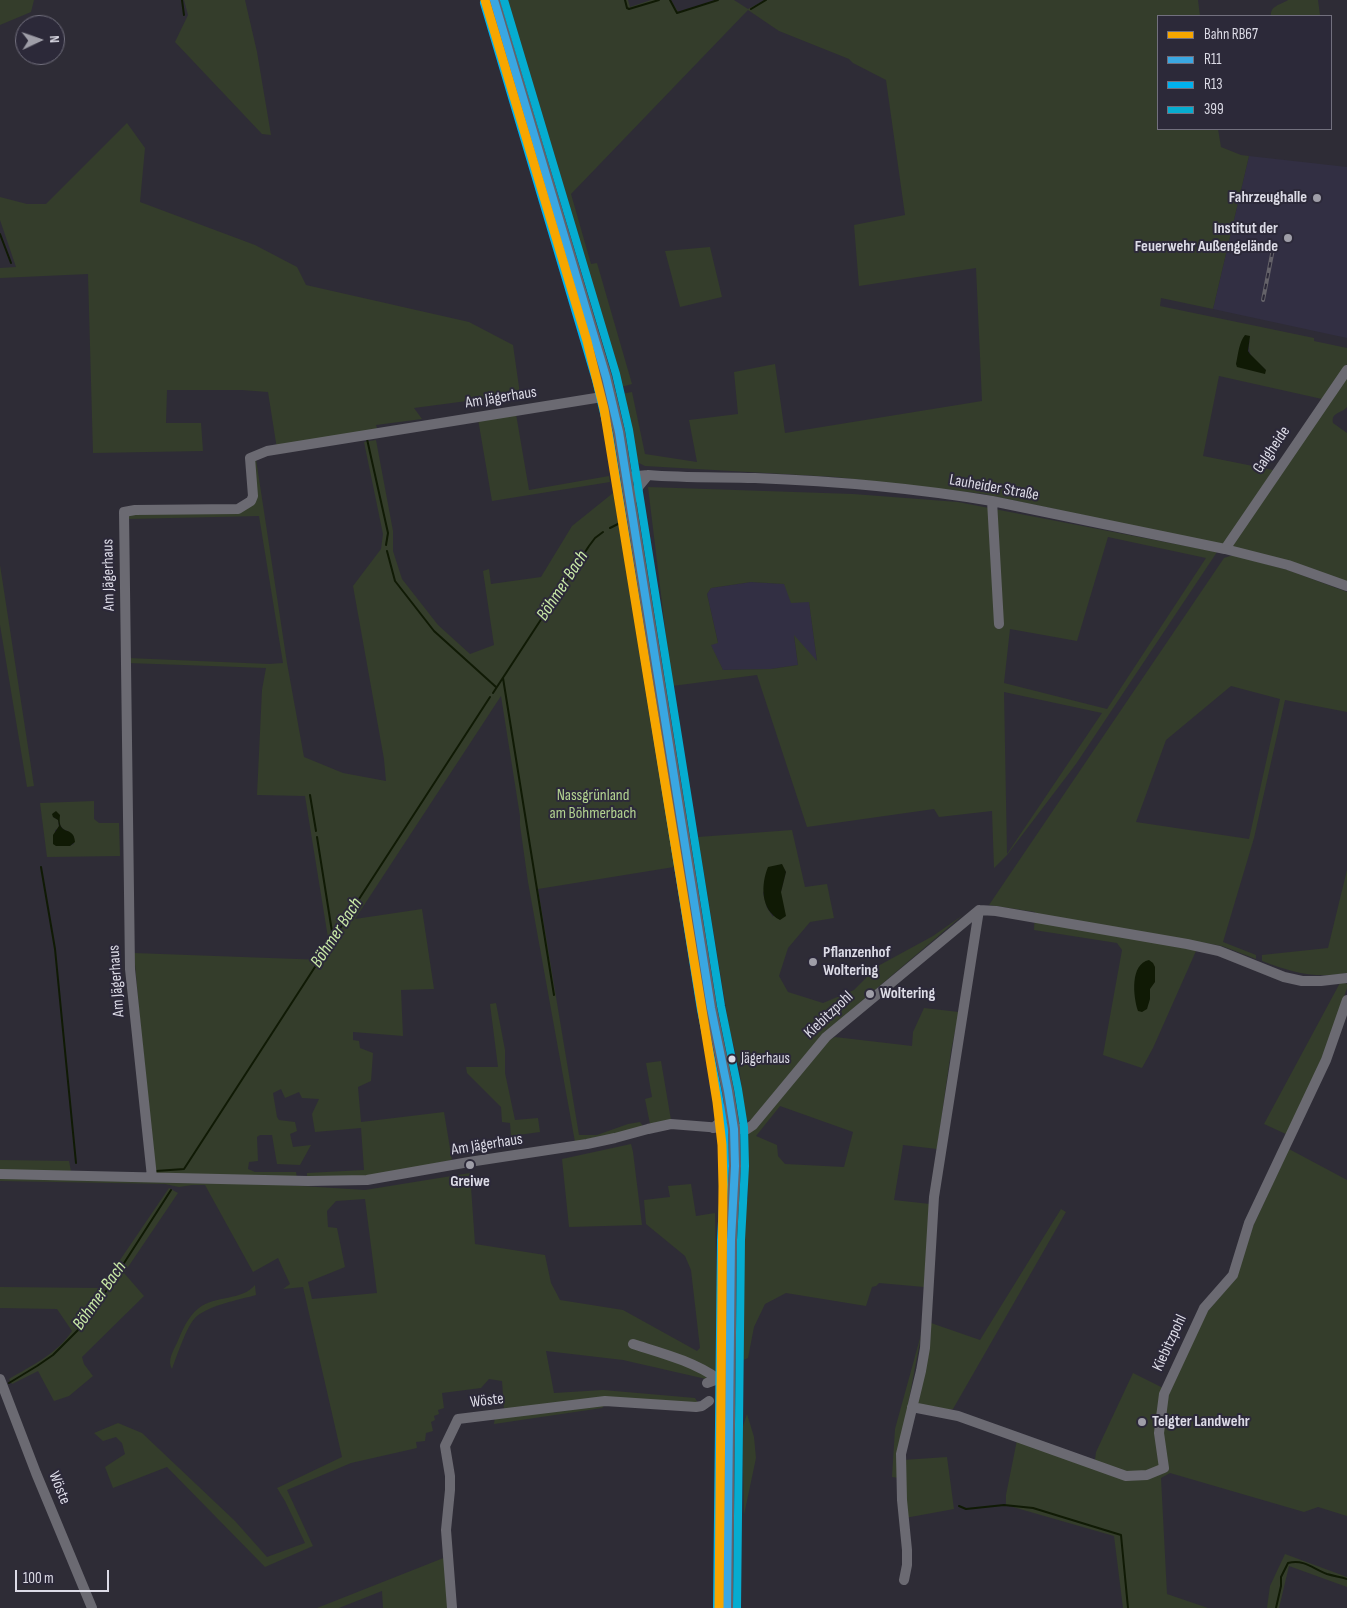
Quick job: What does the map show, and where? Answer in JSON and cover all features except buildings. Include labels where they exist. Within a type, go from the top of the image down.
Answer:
[{"type":"main road","points":[[494,0],[560,221],[610,394],[619,432],[710,1008],[734,1129],[735,1166],[724,1378],[728,1608]]},
{"type":"street","name":"Galgheide","points":[[1225,549],[1347,370]]},
{"type":"street","name":"Am Jägerhaus","points":[[152,1177],[130,969],[124,512],[135,510],[238,509],[251,501],[254,496],[250,458],[268,451],[602,397],[610,394]]},
{"type":"street","points":[[631,502],[639,486],[648,476]]},
{"type":"street","name":"Lauheider Straße","points":[[626,477],[753,478],[849,484],[959,496],[992,501],[1225,549],[1288,565],[1347,586]]},
{"type":"street","points":[[992,501],[999,624]]},
{"type":"street","points":[[904,1580],[907,1550],[902,1500],[901,1454],[922,1371],[926,1340],[934,1197],[978,910],[996,911],[1211,949],[1284,977],[1302,981],[1347,978]]},
{"type":"street","name":"Kiebitzpohl","points":[[734,1129],[747,1128],[753,1124],[826,1037],[978,910]]},
{"type":"street","name":"Kiebitzpohl","points":[[912,1407],[958,1416],[1126,1476],[1147,1475],[1164,1468],[1159,1433],[1164,1394],[1204,1308],[1233,1276],[1249,1223],[1326,1060],[1347,1000]]},
{"type":"street","points":[[713,1128],[720,1124],[730,1104]]},
{"type":"street","name":"Am Jägerhaus","points":[[0,1174],[308,1181],[367,1180],[606,1141],[648,1128],[671,1124],[734,1129]]},
{"type":"street","points":[[633,1344],[670,1356],[724,1378]]},
{"type":"street","points":[[708,1383],[724,1378]]},
{"type":"street","name":"Wöste","points":[[0,1379],[92,1608]]},
{"type":"street","name":"Wöste","points":[[452,1608],[446,1530],[450,1476],[445,1446],[458,1419],[605,1401],[702,1406],[709,1401]]},
{"type":"shaded area","points":[[483,0],[487,0],[600,379],[619,485],[616,486],[607,427],[596,376]]},
{"type":"shaded area","name":"Institut der Feuerwehr Außengelände","points":[[1249,156],[1347,167],[1347,338],[1213,309]]},
{"type":"shaded area","points":[[1245,335],[1250,336],[1248,351],[1266,370],[1265,374],[1237,367],[1241,341]]},
{"type":"shaded area","points":[[751,582],[784,584],[809,601],[817,662],[794,636],[798,665],[771,669],[723,670],[710,644],[718,642],[707,594],[711,588]]},
{"type":"shaded area","points":[[56,811],[60,815],[63,829],[72,833],[74,837],[75,842],[70,846],[56,846],[53,844],[53,835],[59,826],[58,820],[52,814]]},
{"type":"shaded area","points":[[782,864],[786,872],[781,892],[786,916],[780,920],[773,916],[769,910],[763,889],[768,867]]},
{"type":"shaded area","points":[[1149,960],[1155,967],[1155,982],[1150,989],[1147,1009],[1142,1012],[1138,1011],[1136,1005],[1134,981],[1139,968]]},
{"type":"green space","points":[[0,0],[34,0],[31,12],[24,15],[15,15],[15,19],[0,25]]},
{"type":"green space","points":[[184,0],[245,0],[257,52],[271,135],[262,134],[175,42],[188,15]]},
{"type":"green space","points":[[503,0],[628,0],[630,7],[651,0],[671,0],[678,12],[718,0],[734,0],[748,9],[765,0],[1198,0],[1200,15],[1157,15],[1157,130],[1218,130],[1221,147],[1249,156],[1213,309],[1161,298],[1160,306],[1314,338],[1314,341],[1347,348],[1347,364],[1308,424],[1322,399],[1219,376],[1203,456],[1273,470],[1225,546],[984,494],[835,477],[645,466],[635,461],[621,394],[632,392],[645,454],[697,462],[689,420],[738,414],[734,372],[775,364],[785,433],[982,401],[976,268],[859,286],[854,225],[905,215],[886,80],[853,63],[849,59],[779,31],[748,10],[571,194],[591,264],[597,263],[632,384],[618,388]],"holes":[[[1250,340],[1249,350],[1252,357],[1265,369],[1236,364]]]},
{"type":"green space","points":[[1288,0],[1318,0],[1320,15],[1271,15],[1272,10]]},
{"type":"green space","points":[[127,123],[145,148],[140,202],[255,245],[297,267],[306,285],[469,322],[513,345],[520,394],[414,408],[422,419],[376,425],[378,431],[277,449],[268,392],[167,390],[166,423],[201,423],[203,451],[93,453],[88,274],[0,278],[0,268],[16,267],[0,220],[0,197],[27,204],[46,204]]},
{"type":"green space","points":[[710,247],[722,297],[680,307],[665,251]]},
{"type":"green space","points":[[1347,375],[1347,407],[1335,415],[1333,423],[1347,433],[1347,582],[1229,547]]},
{"type":"green space","points":[[516,414],[529,490],[609,476],[610,482],[492,501],[478,419]]},
{"type":"green space","name":"Nassgrünland am Böhmerbach","points":[[376,440],[393,531],[393,551],[402,579],[438,625],[470,654],[494,645],[483,571],[489,569],[491,584],[541,577],[572,526],[613,493],[633,605],[674,867],[538,889],[579,1135],[597,1135],[628,1124],[640,1122],[643,1126],[603,1138],[575,1142],[528,882],[520,816],[501,696],[355,919],[422,909],[434,989],[401,990],[403,1036],[353,1032],[353,1040],[359,1041],[360,1048],[373,1053],[371,1081],[358,1087],[361,1122],[444,1112],[452,1160],[364,1178],[307,1178],[307,1173],[364,1170],[361,1128],[315,1132],[312,1114],[319,1099],[302,1098],[299,1092],[285,1098],[281,1089],[273,1093],[277,1117],[279,1120],[295,1122],[297,1131],[290,1134],[293,1147],[311,1145],[300,1165],[277,1164],[272,1135],[260,1135],[257,1137],[258,1161],[249,1162],[248,1169],[255,1172],[296,1172],[297,1178],[156,1174],[134,953],[324,960],[330,950],[305,796],[257,795],[262,690],[266,668],[128,663],[128,658],[283,663],[259,516],[128,519],[128,515],[248,508],[253,463],[256,459],[287,663],[304,757],[343,773],[386,781],[384,759],[353,586],[381,549],[383,534],[364,442]]},
{"type":"green space","points":[[648,487],[853,494],[958,502],[1217,552],[1076,764],[1007,855],[994,868],[992,811],[939,817],[934,809],[807,827],[757,675],[672,686]],"holes":[[[1108,537],[1206,558],[1107,709],[1004,683],[1010,629],[1077,641]],[[751,582],[784,584],[791,603],[809,602],[817,661],[794,635],[798,665],[771,669],[723,670],[711,645],[718,643],[707,594],[711,588]],[[1004,692],[1102,713],[1007,854]]]},
{"type":"green space","points":[[1233,555],[1288,570],[1347,592],[1347,712],[1285,700],[1254,838],[1223,942],[1256,955],[1256,959],[1222,946],[1200,942],[1153,1048],[1142,1068],[1103,1055],[1122,950],[1117,943],[1034,930],[1035,912],[989,905],[1224,558]],"holes":[[[1231,686],[1280,699],[1249,839],[1136,822],[1166,740]]]},
{"type":"green space","points":[[0,565],[34,786],[27,787],[0,625]]},
{"type":"green space","points":[[94,801],[94,819],[99,823],[119,823],[120,856],[47,857],[40,803]],"holes":[[[54,812],[56,815],[61,826],[68,831],[74,844],[56,846],[55,830],[59,828],[58,820],[53,817]]]},
{"type":"green space","points":[[792,830],[805,887],[827,884],[834,918],[810,922],[788,948],[779,976],[788,992],[823,1003],[854,990],[878,966],[933,936],[963,915],[823,1034],[752,1120],[746,1120],[739,1067],[729,1027],[698,837]],"holes":[[[781,864],[786,872],[781,892],[773,917],[767,908],[763,893]]]},
{"type":"green space","points":[[1347,870],[1347,973],[1314,975],[1262,961],[1262,955],[1328,948]]},
{"type":"green space","points":[[1341,981],[1347,984],[1347,988],[1321,1062],[1288,1135],[1264,1124]]},
{"type":"green space","points":[[496,1003],[505,1050],[505,1073],[515,1120],[538,1118],[540,1132],[511,1136],[510,1123],[502,1122],[501,1107],[467,1073],[466,1067],[498,1067],[490,1004]]},
{"type":"green space","points":[[924,1008],[959,1012],[951,1051],[937,1149],[903,1145],[894,1200],[930,1204],[924,1287],[879,1283],[872,1287],[866,1306],[786,1293],[765,1304],[754,1327],[748,1358],[741,1361],[745,1200],[748,1199],[748,1132],[828,1041],[835,1037],[912,1046],[913,1032]],"holes":[[[780,1106],[853,1132],[844,1167],[785,1164],[778,1156],[777,1145],[756,1136]]]},
{"type":"green space","points":[[661,1061],[671,1120],[650,1124],[645,1099],[652,1097],[646,1063]]},
{"type":"green space","points":[[631,1144],[642,1225],[569,1227],[562,1159]]},
{"type":"green space","points":[[1289,1149],[1347,1180],[1347,1516],[1318,1507],[1304,1512],[1170,1473],[1161,1478],[1167,1594],[1208,1608],[1123,1608],[1114,1536],[1006,1505],[1006,1495],[1017,1440],[1095,1460],[1096,1452],[1133,1373],[1169,1391],[1207,1312],[1236,1278],[1253,1226]]},
{"type":"green space","points":[[0,1160],[69,1161],[71,1171],[0,1172]]},
{"type":"green space","points":[[470,1173],[475,1244],[545,1255],[551,1283],[560,1300],[623,1310],[697,1351],[700,1348],[691,1270],[685,1256],[646,1224],[644,1200],[670,1197],[668,1186],[691,1184],[696,1216],[715,1213],[719,1376],[706,1379],[623,1360],[546,1351],[554,1393],[603,1390],[695,1398],[698,1403],[605,1399],[504,1410],[502,1381],[489,1379],[481,1388],[442,1393],[444,1408],[438,1410],[439,1414],[434,1416],[435,1420],[431,1422],[433,1431],[426,1433],[425,1441],[416,1442],[417,1448],[351,1463],[287,1490],[313,1546],[265,1567],[167,1467],[113,1488],[105,1467],[125,1454],[122,1443],[116,1437],[103,1441],[94,1433],[118,1423],[142,1433],[235,1521],[267,1557],[305,1543],[277,1488],[342,1457],[303,1287],[283,1289],[290,1284],[278,1258],[253,1272],[205,1185],[179,1187],[165,1184],[0,1181],[0,1176],[286,1185],[365,1190]],"holes":[[[365,1199],[377,1293],[312,1299],[308,1282],[345,1267],[337,1228],[328,1227],[327,1211],[336,1201]]]},
{"type":"green space","points":[[169,1188],[178,1193],[124,1273],[144,1296],[82,1357],[84,1364],[93,1376],[69,1396],[54,1401],[38,1371],[12,1384],[9,1379],[52,1352],[72,1331],[57,1309],[0,1308],[0,1287],[101,1288]]},
{"type":"green space","points":[[1061,1209],[1066,1212],[953,1409],[944,1411],[919,1406],[916,1401],[931,1323],[980,1340]]},
{"type":"green space","points":[[255,1285],[256,1295],[217,1306],[203,1312],[193,1320],[172,1369],[170,1359],[172,1353],[186,1324],[195,1311],[213,1301],[243,1294]]},
{"type":"green space","points":[[922,1331],[903,1431],[899,1478],[892,1477],[895,1429]]},
{"type":"green space","points":[[606,1404],[602,1408],[494,1424],[495,1417]]},
{"type":"green space","points":[[747,1414],[754,1437],[756,1458],[744,1515],[742,1429]]},
{"type":"green space","points":[[947,1457],[954,1509],[905,1518],[903,1460]]},
{"type":"green space","points":[[1285,1554],[1347,1577],[1347,1587],[1289,1566],[1279,1608],[1267,1608],[1270,1586]]},
{"type":"green space","points":[[446,1557],[449,1608],[383,1608],[382,1591],[339,1608],[317,1608]]},
{"type":"waterway","points":[[182,0],[184,15]]},
{"type":"waterway","points":[[625,0],[629,9],[659,0]]},
{"type":"waterway","points":[[670,0],[677,13],[718,0]]},
{"type":"waterway","points":[[751,9],[766,0]]},
{"type":"waterway","points":[[0,234],[11,263]]},
{"type":"waterway","points":[[367,439],[388,533],[386,545]]},
{"type":"waterway","name":"Böhmer Bach","points":[[610,528],[620,523]]},
{"type":"waterway","name":"Böhmer Bach","points":[[493,693],[589,546],[603,532]]},
{"type":"waterway","points":[[387,551],[395,581],[434,631],[496,687]]},
{"type":"waterway","points":[[503,678],[554,995]]},
{"type":"waterway","name":"Böhmer Bach","points":[[156,1171],[184,1169],[490,697]]},
{"type":"waterway","points":[[310,795],[316,831]]},
{"type":"waterway","points":[[317,837],[333,938]]},
{"type":"waterway","points":[[41,867],[55,949],[76,1163]]},
{"type":"waterway","name":"Böhmer Bach","points":[[9,1383],[53,1355],[78,1330],[99,1302],[171,1190]]},
{"type":"waterway","points":[[959,1506],[966,1509],[1004,1505],[1033,1508],[1121,1535],[1128,1608]]},
{"type":"waterway","points":[[1276,1608],[1281,1577],[1288,1563],[1304,1563],[1327,1574],[1347,1579]]},
{"type":"railway","points":[[1263,300],[1273,249]]},
{"type":"rail line","name":"RB67","points":[[485,0],[587,341],[604,409],[717,1102],[722,1145],[723,1186],[719,1608]]},
{"type":"transit line","name":"R11","points":[[494,0],[606,377],[619,432],[711,1008],[734,1129],[735,1166],[731,1240],[727,1608]]},
{"type":"transit line","name":"399","points":[[504,0],[616,374],[629,430],[721,1006],[744,1127],[745,1166],[741,1240],[737,1608]]},
{"type":"transit line","name":"R13","points":[[484,3],[596,380],[609,434],[701,1010],[724,1130],[725,1166],[721,1240],[717,1608]]},
{"type":"place","name":"Fahrzeughalle","points":[[1317,198]]},
{"type":"place","name":"Institut der Feuerwehr Außengelände","points":[[1288,238]]},
{"type":"place","name":"Pflanzenhof Woltering","points":[[813,962]]},
{"type":"place","name":"Woltering","points":[[870,994]]},
{"type":"place","name":"Jägerhaus","points":[[732,1059]]},
{"type":"place","name":"Greiwe","points":[[470,1165]]},
{"type":"place","name":"Telgter Landwehr","points":[[1142,1422]]}]
